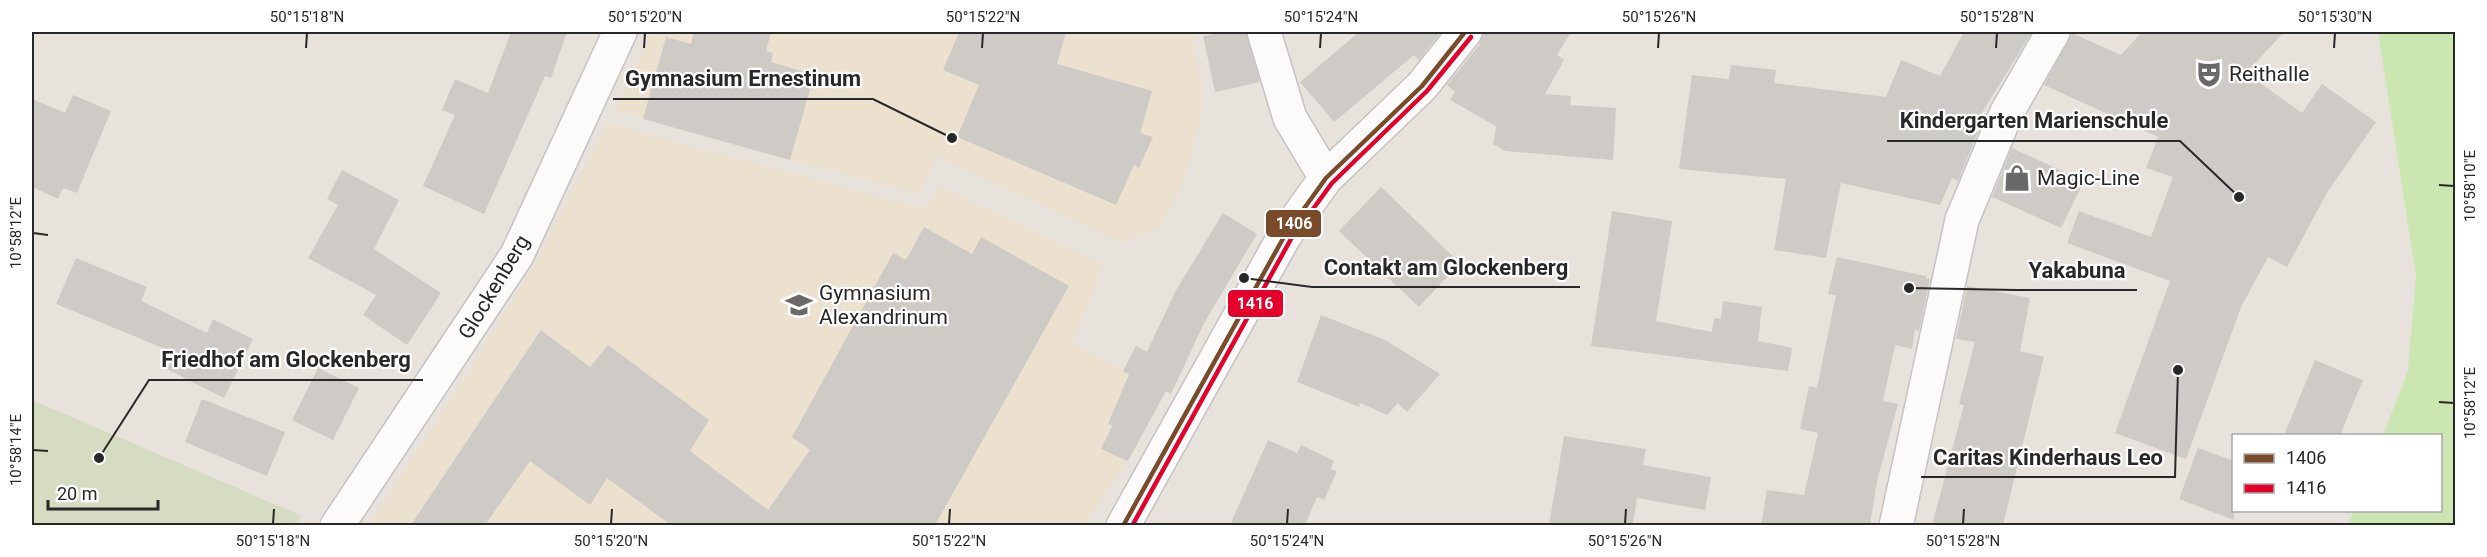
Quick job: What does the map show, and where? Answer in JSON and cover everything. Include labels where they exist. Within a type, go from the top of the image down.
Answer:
[{"type":"street","name":"Glockenberg","points":[[337,525],[517,255],[620,32]]},
{"type":"street","points":[[1264,32],[1290,118],[1326,178]]},
{"type":"street","points":[[1896,525],[1962,220],[2006,114],[2053,32]]},
{"type":"street","points":[[1123,525],[1285,235],[1326,178],[1422,86],[1464,33]]},
{"type":"shaded area","points":[[652,32],[1191,32],[1202,86],[1201,116],[1185,179],[1161,226],[1123,243],[936,156],[921,194],[790,160],[615,110]]},
{"type":"shaded area","name":"Gymnasium Alexandrinum","points":[[607,123],[924,209],[939,185],[1103,265],[1073,344],[1129,374],[1108,423],[1112,426],[1101,448],[1128,461],[1084,525],[368,526],[461,384],[538,259]]},
{"type":"green space","points":[[2378,32],[2455,32],[2455,525],[2348,525],[2354,512],[2442,512],[2442,434],[2383,434],[2408,371],[2416,276]]},
{"type":"green space","points":[[32,400],[302,516],[295,526],[32,525]]},
{"type":"building","points":[[511,32],[567,32],[551,78],[545,76],[484,214],[423,186],[455,115],[442,110],[455,79],[488,93]]},
{"type":"building","points":[[694,32],[771,32],[766,51],[773,53],[771,62],[814,75],[790,160],[643,119],[666,37],[691,44]]},
{"type":"building","points":[[959,32],[1066,32],[1057,64],[1152,91],[1140,133],[1153,137],[1139,168],[1134,165],[1116,205],[957,137],[979,85],[943,70]]},
{"type":"building","points":[[1246,32],[1260,82],[1215,92],[1203,36]]},
{"type":"building","points":[[1359,32],[1441,32],[1419,60],[1414,55],[1334,122],[1300,82]]},
{"type":"building","points":[[1483,32],[1571,32],[1557,55],[1564,60],[1545,94],[1571,96],[1570,105],[1616,108],[1613,160],[1505,151],[1493,144],[1496,126],[1450,100],[1455,92],[1447,85],[1480,44]]},
{"type":"building","points":[[1964,32],[2032,32],[1972,129],[1978,132],[1958,181],[1952,178],[1940,205],[1841,183],[1826,258],[1774,250],[1786,179],[1679,169],[1692,75],[1729,79],[1731,65],[1776,70],[1774,83],[1886,97],[1901,60],[1940,76]]},
{"type":"building","points":[[2142,32],[2284,32],[2246,73],[2302,113],[2322,84],[2376,122],[2328,191],[2287,267],[2268,257],[2241,307],[2186,459],[2115,433],[2170,281],[2067,243],[2079,211],[2151,237],[2173,177],[2146,168],[2158,137],[2044,85],[2072,33],[2121,55]]},
{"type":"building","points":[[73,95],[111,111],[77,193],[63,188],[58,199],[32,187],[32,99],[65,113]]},
{"type":"building","points":[[2012,148],[2084,181],[2061,228],[1992,197]]},
{"type":"building","points":[[342,170],[399,200],[374,249],[441,293],[407,345],[363,315],[376,295],[308,258],[338,205],[327,199]]},
{"type":"building","points":[[1381,187],[1460,263],[1419,307],[1339,231]]},
{"type":"building","points":[[1612,211],[1672,221],[1656,321],[1712,332],[1714,318],[1721,319],[1723,301],[1762,307],[1758,341],[1792,348],[1788,371],[1591,346]]},
{"type":"building","points":[[1223,213],[1257,234],[1204,323],[1171,394],[1166,391],[1128,461],[1101,449],[1112,426],[1108,424],[1129,374],[1123,371],[1136,346],[1147,352],[1175,292]]},
{"type":"building","points":[[924,227],[972,254],[981,237],[1069,286],[935,525],[671,525],[607,478],[590,505],[530,461],[485,525],[411,525],[541,330],[590,367],[608,345],[709,420],[690,451],[768,510],[810,450],[792,437],[893,253],[906,260]]},
{"type":"building","points":[[1837,257],[1926,276],[1926,279],[1930,279],[1919,331],[1915,330],[1912,349],[1895,345],[1883,401],[1898,404],[1877,481],[1870,525],[1761,525],[1767,490],[1804,495],[1818,433],[1800,429],[1809,386],[1817,388],[1836,295],[1828,294]]},
{"type":"building","points":[[76,258],[147,287],[141,301],[207,333],[213,319],[253,339],[224,398],[167,369],[175,353],[56,304]]},
{"type":"building","points":[[1967,286],[2030,298],[2020,351],[2044,357],[2003,525],[1932,525],[1964,405],[1959,404],[1975,342],[1956,339]]},
{"type":"building","points":[[1321,315],[1385,340],[1440,374],[1407,412],[1398,403],[1387,415],[1360,403],[1359,407],[1297,382]]},
{"type":"building","points":[[2315,360],[2363,380],[2340,434],[2284,434]]},
{"type":"building","points":[[318,368],[359,388],[333,440],[292,420]]},
{"type":"building","points":[[202,399],[285,432],[267,476],[185,442]]},
{"type":"building","points":[[1564,436],[1646,449],[1643,465],[1711,477],[1705,510],[1637,498],[1633,525],[1549,525]]},
{"type":"building","points":[[1268,440],[1297,453],[1301,445],[1334,461],[1331,469],[1337,471],[1324,500],[1317,497],[1305,525],[1230,525]]},
{"type":"building","points":[[2198,448],[2232,460],[2234,520],[2179,499]]},
{"type":"transit line","name":"1406","points":[[1123,526],[1285,235],[1326,178],[1422,86],[1465,32]]},
{"type":"transit line","name":"1416","points":[[1132,526],[1291,239],[1332,183],[1427,91],[1471,37]]},
{"type":"place","name":"Reithalle","points":[[2209,74]]},
{"type":"place","name":"Gymnasium Ernestinum","points":[[952,138]]},
{"type":"place","name":"Magic-Line","points":[[2017,178]]},
{"type":"place","name":"Kindergarten Marienschule","points":[[2239,197]]},
{"type":"place","name":"Contakt am Glockenberg","points":[[1244,278]]},
{"type":"place","name":"Yakabuna","points":[[1909,288]]},
{"type":"place","name":"Gymnasium Alexandrinum","points":[[799,305]]},
{"type":"place","name":"Caritas Kinderhaus Leo","points":[[2178,370]]},
{"type":"place","name":"Friedhof am Glockenberg","points":[[99,458]]}]
